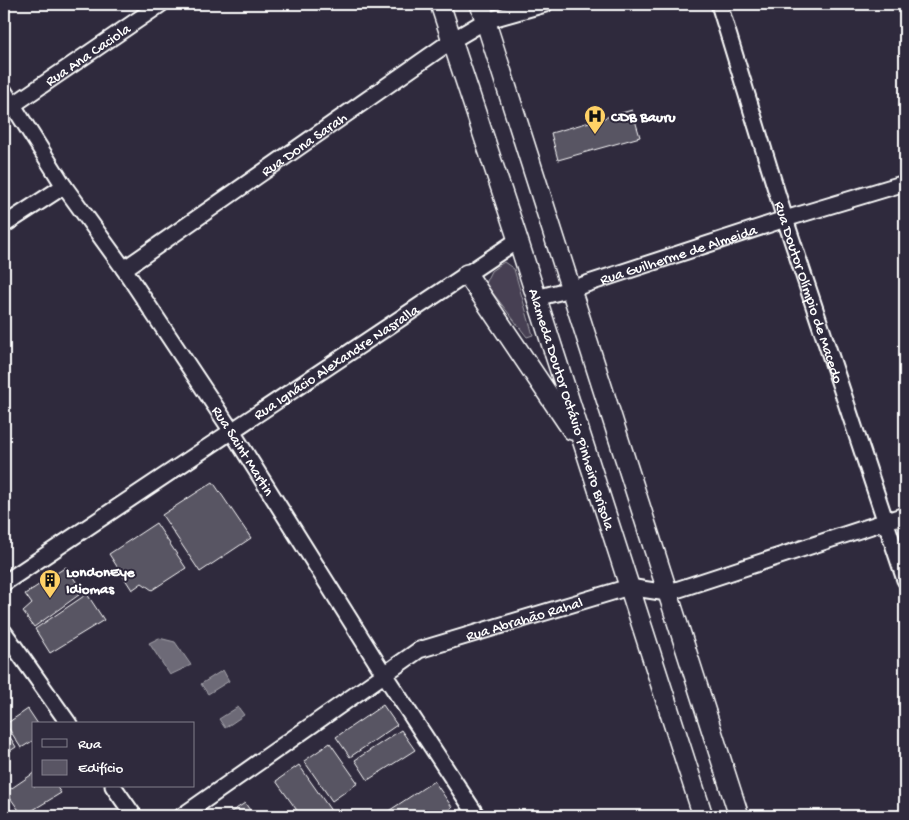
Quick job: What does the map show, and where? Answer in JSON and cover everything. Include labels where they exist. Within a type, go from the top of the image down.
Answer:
[{"type":"street","name":"Rua Ana Caciola","points":[[13,105],[161,4]]},
{"type":"street","name":"Alameda Doutor Octávio Pinheiro Brisola","points":[[440,4],[703,816]]},
{"type":"street","name":"Rua Dona Sarah","points":[[124,269],[451,41],[482,12],[545,4]]},
{"type":"street","name":"Rua Doutor Olímpio de Macedo","points":[[719,4],[785,219],[887,521],[905,580]]},
{"type":"street","points":[[482,12],[739,816]]},
{"type":"street","name":"Rua Saint Martin","points":[[4,91],[64,186],[124,269],[231,430],[384,674],[477,816]]},
{"type":"street","name":"Rua Guilherme de Almeida","points":[[536,298],[571,289],[785,219],[905,183]]},
{"type":"street","points":[[4,225],[64,186]]},
{"type":"street","name":"Rua Ignácio Alexandre Nasralla","points":[[4,583],[518,240]]},
{"type":"street","points":[[467,274],[584,448]]},
{"type":"street","name":"Rua Abrahão Rahal","points":[[182,816],[419,650],[629,588],[667,593],[905,515]]},
{"type":"street","points":[[4,632],[68,722]]},
{"type":"street","points":[[114,788],[134,816]]},
{"type":"shaded area","points":[[504,262],[514,269],[533,335],[527,337],[485,283],[491,271]]},
{"type":"shaded area","points":[[159,638],[175,642],[191,665],[170,675],[149,643]]},
{"type":"shaded area","points":[[223,670],[229,681],[208,694],[201,684]]},
{"type":"shaded area","points":[[238,707],[244,715],[225,728],[219,719]]},
{"type":"building","name":"CDB Bauru","points":[[632,110],[640,137],[558,160],[551,133]]},
{"type":"building","points":[[213,482],[251,538],[200,572],[162,515]]},
{"type":"building","points":[[156,523],[186,568],[152,590],[142,583],[132,590],[109,554]]},
{"type":"building","name":"LondonEye Idiomas","points":[[66,567],[83,592],[34,627],[23,612],[32,604],[25,594]]},
{"type":"building","points":[[87,594],[104,620],[50,653],[35,629]]},
{"type":"building","points":[[383,705],[397,725],[350,757],[336,737]]},
{"type":"building","points":[[28,709],[37,722],[32,722],[32,741],[21,748],[6,724]]},
{"type":"building","points":[[4,727],[16,747],[4,755]]},
{"type":"building","points":[[401,730],[415,750],[368,780],[355,760]]},
{"type":"building","points":[[330,743],[358,783],[332,801],[304,761]]},
{"type":"building","points":[[299,765],[335,816],[301,816],[276,781]]},
{"type":"building","points":[[32,774],[32,788],[57,788],[61,793],[23,816],[6,792]]},
{"type":"building","points":[[434,781],[452,807],[439,816],[381,816]]},
{"type":"building","points":[[245,803],[254,816],[225,816]]},
{"type":"place","name":"CDB Bauru","points":[[595,135]]},
{"type":"place","name":"LondonEye Idiomas","points":[[50,599]]}]
